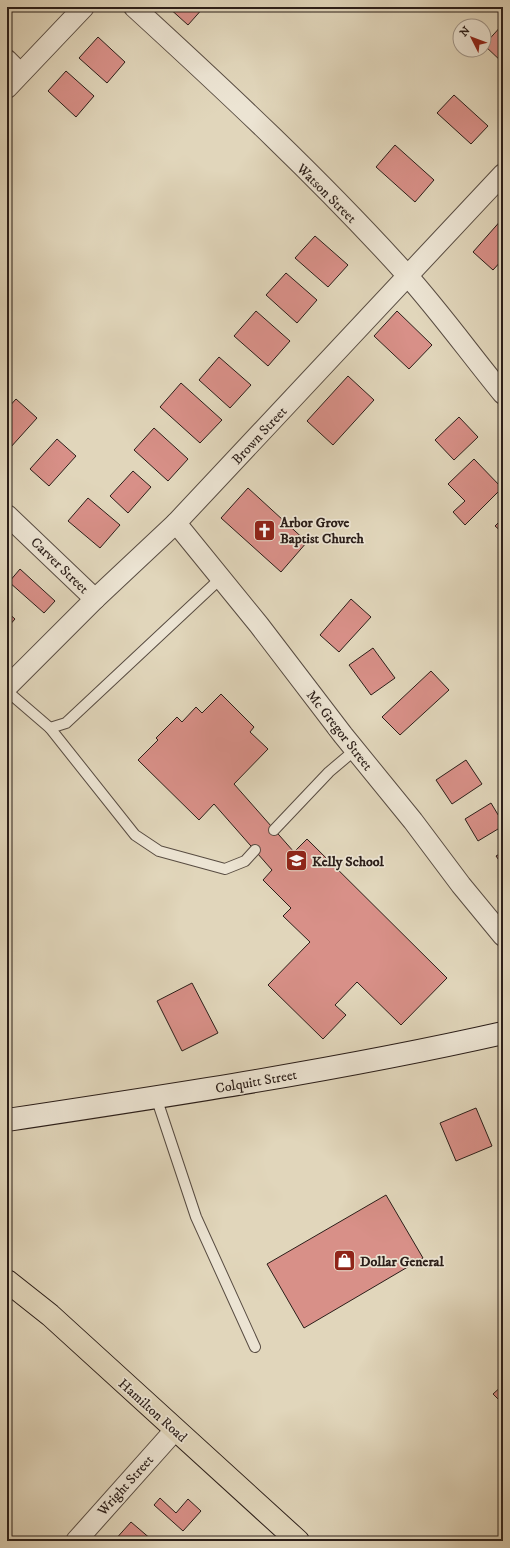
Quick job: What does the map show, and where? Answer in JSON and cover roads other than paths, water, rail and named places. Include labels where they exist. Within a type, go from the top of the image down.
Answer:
[{"type":"highway","name":"Hamilton Road","points":[[7,1281],[50,1315],[298,1541]]},
{"type":"street","points":[[7,88],[14,66],[84,7]]},
{"type":"street","name":"Watson Street","points":[[134,7],[233,97],[355,220],[407,275],[503,394]]},
{"type":"street","name":"Brown Street","points":[[7,687],[95,599],[176,523],[503,174]]},
{"type":"street","name":"Carver Street","points":[[7,515],[95,599]]},
{"type":"street","name":"Mc Gregor Street","points":[[176,523],[221,578],[355,750],[413,821],[460,885],[503,936]]},
{"type":"street","name":"Colquitt Street","points":[[7,1120],[156,1097],[405,1055],[503,1032]]},
{"type":"street","name":"Wright Street","points":[[76,1541],[175,1430]]},
{"type":"lane","points":[[50,728],[66,723],[221,578]]},
{"type":"lane","points":[[7,692],[50,728],[135,835],[158,851],[225,869],[245,861],[255,850]]},
{"type":"lane","points":[[274,830],[330,772],[355,750]]},
{"type":"lane","points":[[156,1097],[196,1217],[255,1347]]},
{"type":"place","name":"Arbor Grove Baptist Church","points":[[264,530]]},
{"type":"place","name":"Kelly School","points":[[297,861]]},
{"type":"place","name":"Dollar General","points":[[345,1261]]}]
